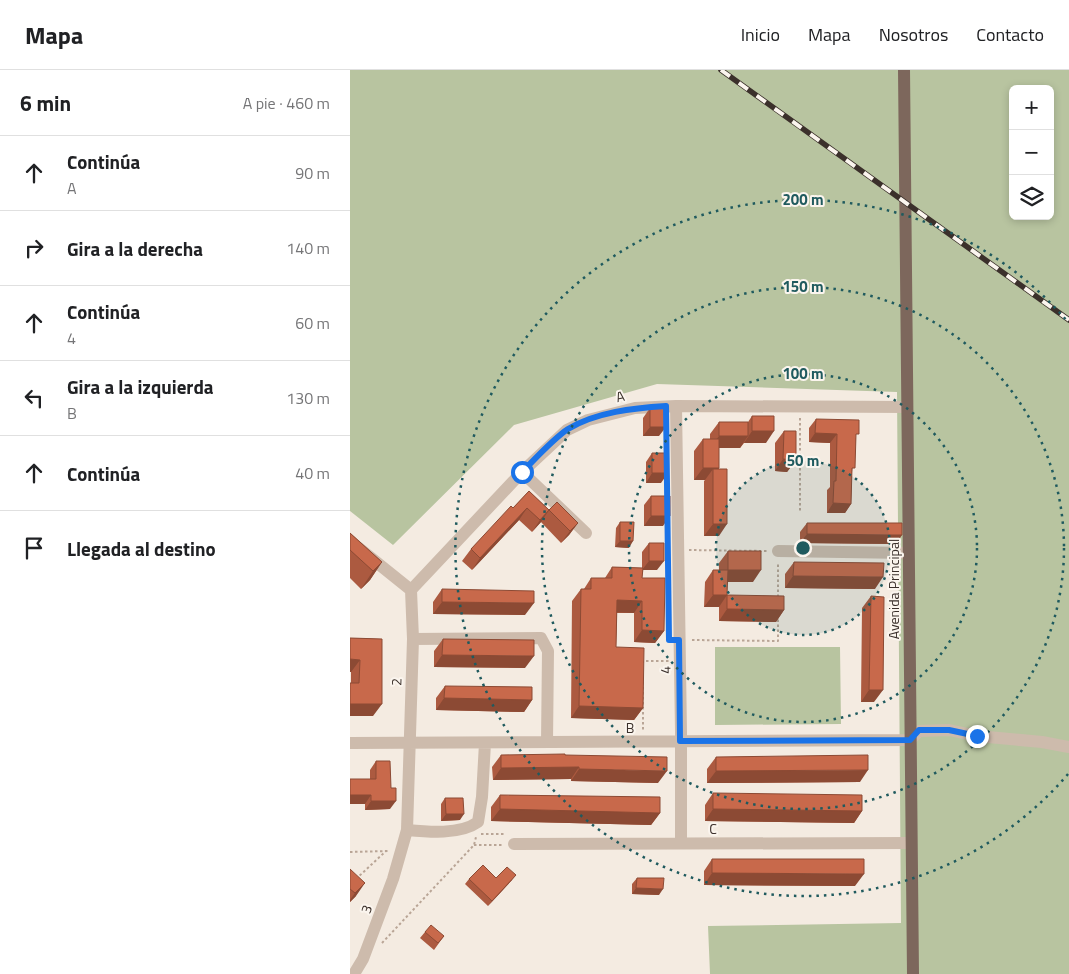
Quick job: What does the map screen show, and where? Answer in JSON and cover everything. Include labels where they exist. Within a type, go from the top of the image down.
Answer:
[{"type":"main road","name":"Avenida Principal","points":[[904,70],[913,974]]},
{"type":"street","name":"A","points":[[411,590],[522,472],[567,430],[588,420],[636,408],[676,406],[907,407]]},
{"type":"street","name":"4","points":[[676,406],[680,843]]},
{"type":"street","points":[[522,472],[586,533]]},
{"type":"street","points":[[350,541],[411,590]]},
{"type":"street","points":[[778,551],[908,553]]},
{"type":"street","name":"2","points":[[401,851],[406,830],[410,743],[413,639],[411,590]]},
{"type":"street","points":[[413,639],[541,638],[548,651],[547,742]]},
{"type":"street","points":[[910,740],[919,730],[949,730],[977,736],[1042,742],[1069,747]]},
{"type":"street","name":"B","points":[[350,743],[910,740]]},
{"type":"street","points":[[406,830],[432,832],[469,828],[478,822],[486,743]]},
{"type":"street","name":"C","points":[[514,844],[911,843]]},
{"type":"street","name":"3","points":[[354,974],[363,959],[401,851]]},
{"type":"path","points":[[800,406],[800,512]]},
{"type":"path","points":[[678,550],[778,551],[778,601]]},
{"type":"path","points":[[679,640],[778,641],[778,611]]},
{"type":"path","points":[[643,670],[643,661],[669,661],[669,654]]},
{"type":"path","points":[[643,679],[643,732]]},
{"type":"path","points":[[380,945],[474,845],[478,822]]},
{"type":"path","points":[[474,845],[514,844]]},
{"type":"path","points":[[353,882],[386,851]]},
{"type":"path","points":[[350,852],[401,851]]},
{"type":"green space","points":[[350,70],[1069,70],[1069,974],[710,974],[708,926],[901,923],[897,392],[657,384],[514,425],[393,545],[350,511]]},
{"type":"green space","points":[[715,647],[840,647],[841,724],[715,725]]},
{"type":"building","points":[[650,408],[666,408],[666,427],[650,427]]},
{"type":"building","points":[[752,416],[774,416],[774,431],[752,431]]},
{"type":"building","points":[[816,419],[859,420],[859,434],[856,434],[855,468],[852,468],[851,504],[833,503],[834,481],[836,481],[837,434],[815,433]]},
{"type":"building","points":[[719,422],[748,422],[748,436],[719,436]]},
{"type":"building","points":[[784,431],[796,431],[796,460],[783,459]]},
{"type":"building","points":[[703,439],[719,439],[719,468],[703,468]]},
{"type":"building","points":[[652,453],[668,453],[668,473],[652,473]]},
{"type":"building","points":[[713,469],[727,469],[727,524],[713,524]]},
{"type":"building","points":[[529,491],[549,510],[540,520],[527,508],[480,558],[471,549],[511,506],[513,508]]},
{"type":"building","points":[[651,496],[670,496],[670,516],[651,516]]},
{"type":"building","points":[[557,502],[578,523],[570,531],[549,510]]},
{"type":"building","points":[[620,522],[634,522],[633,541],[620,541]]},
{"type":"building","points":[[807,523],[902,523],[902,535],[807,534]]},
{"type":"building","points":[[350,533],[382,562],[373,571],[350,550]]},
{"type":"building","points":[[649,543],[664,543],[664,561],[649,561]]},
{"type":"building","points":[[728,551],[761,551],[761,570],[728,570]]},
{"type":"building","points":[[794,562],[884,563],[883,577],[793,576]]},
{"type":"building","points":[[612,567],[643,568],[642,578],[665,578],[664,631],[642,630],[642,601],[617,600],[616,647],[644,648],[643,708],[579,706],[581,589],[591,589],[591,578],[612,578]]},
{"type":"building","points":[[713,570],[728,570],[727,595],[713,595]]},
{"type":"building","points":[[442,589],[534,591],[534,603],[442,602]]},
{"type":"building","points":[[727,595],[784,596],[784,610],[727,609]]},
{"type":"building","points":[[871,596],[884,597],[883,690],[869,690]]},
{"type":"building","points":[[350,638],[382,639],[382,704],[350,704],[350,683],[359,683],[360,660],[350,659]]},
{"type":"building","points":[[443,639],[534,640],[534,656],[442,655]]},
{"type":"building","points":[[445,686],[532,687],[532,700],[444,698]]},
{"type":"building","points":[[565,754],[667,757],[667,771],[579,769],[579,767],[501,768],[501,755]]},
{"type":"building","points":[[868,755],[868,770],[716,771],[716,757]]},
{"type":"building","points":[[376,761],[390,761],[391,788],[396,788],[396,801],[371,801],[371,795],[350,795],[350,779],[376,779]]},
{"type":"building","points":[[713,793],[862,795],[862,811],[713,809]]},
{"type":"building","points":[[500,795],[660,797],[660,813],[500,809]]},
{"type":"building","points":[[445,798],[463,798],[464,814],[446,814]]},
{"type":"building","points":[[712,859],[864,859],[864,874],[712,873]]},
{"type":"building","points":[[483,865],[496,878],[507,867],[516,875],[492,901],[469,879]]},
{"type":"building","points":[[350,869],[365,883],[355,893],[350,889]]},
{"type":"building","points":[[637,878],[664,878],[663,889],[636,888]]},
{"type":"building","points":[[431,925],[444,936],[438,943],[425,932]]},
{"type":"railway","points":[[721,70],[1069,320]]},
{"type":"route","points":[[522,472],[567,430],[588,420],[636,408],[666,406],[669,640],[679,640],[680,741],[910,740],[919,730],[949,730],[977,736]]}]
